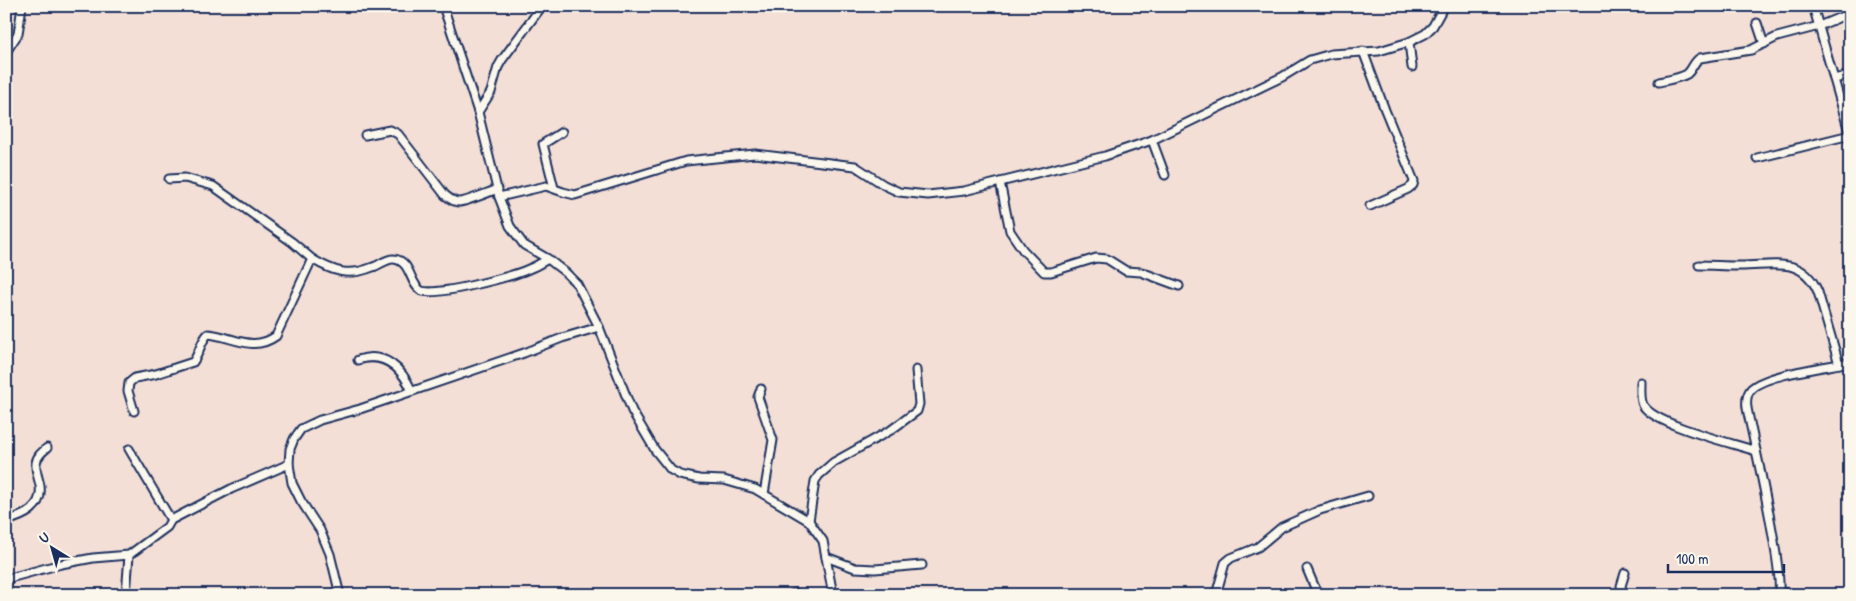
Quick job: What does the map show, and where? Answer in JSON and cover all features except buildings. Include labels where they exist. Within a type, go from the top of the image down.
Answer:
[{"type":"street","points":[[6,52],[18,34],[22,6]]},
{"type":"street","points":[[443,6],[478,112],[499,193],[510,226],[518,240],[548,259],[577,284],[599,327],[632,411],[656,450],[671,470],[680,475],[699,479],[724,480],[754,489],[809,521],[823,541],[833,595]]},
{"type":"street","points":[[478,112],[491,92],[498,67],[502,60],[542,6]]},
{"type":"street","points":[[365,135],[390,130],[398,134],[444,195],[458,202],[544,186],[575,194],[686,161],[755,154],[855,166],[884,185],[899,192],[928,195],[946,194],[1105,156],[1152,140],[1282,77],[1304,62],[1332,54],[1379,51],[1409,42],[1425,34],[1433,26],[1444,6]]},
{"type":"street","points":[[1757,158],[1850,135],[1813,6]]},
{"type":"street","points":[[1659,82],[1685,75],[1700,58],[1752,50],[1777,37],[1819,26],[1850,13]]},
{"type":"street","points":[[1757,22],[1764,44]]},
{"type":"street","points":[[1409,42],[1412,67]]},
{"type":"street","points":[[1363,51],[1384,110],[1414,181],[1413,185],[1408,189],[1370,206]]},
{"type":"street","points":[[1834,80],[1850,75]]},
{"type":"street","points":[[554,188],[543,144],[562,132]]},
{"type":"street","points":[[1152,140],[1165,175]]},
{"type":"street","points":[[170,179],[185,178],[213,186],[292,242],[312,260],[335,270],[347,273],[372,268],[392,258],[399,260],[406,265],[418,289],[424,292],[437,292],[502,278],[524,271],[548,259]]},
{"type":"street","points":[[1000,182],[1010,231],[1020,246],[1044,272],[1051,272],[1096,258],[1102,258],[1111,261],[1126,271],[1141,272],[1179,286]]},
{"type":"street","points":[[134,411],[128,391],[129,383],[135,378],[156,374],[193,362],[197,357],[204,338],[208,334],[231,341],[258,344],[268,342],[276,336],[312,260]]},
{"type":"street","points":[[1699,265],[1785,264],[1804,272],[1815,284],[1818,292],[1838,364]]},
{"type":"street","points":[[340,595],[330,554],[320,530],[292,483],[289,464],[290,448],[301,429],[320,420],[360,409],[524,354],[562,338],[599,327]]},
{"type":"street","points":[[358,360],[375,357],[393,363],[405,376],[412,391]]},
{"type":"street","points":[[1801,595],[1779,593],[1780,583],[1772,532],[1746,400],[1750,391],[1764,381],[1850,362]]},
{"type":"street","points":[[809,521],[815,481],[818,475],[834,462],[891,430],[917,411],[919,404],[916,370]]},
{"type":"street","points":[[1641,382],[1642,402],[1652,414],[1673,425],[1756,451]]},
{"type":"street","points":[[761,388],[758,397],[773,440],[764,494]]},
{"type":"street","points":[[6,521],[31,510],[40,501],[36,464],[39,455],[47,448]]},
{"type":"street","points":[[129,449],[171,520]]},
{"type":"street","points":[[6,578],[93,558],[129,555],[167,526],[171,520],[231,489],[289,464]]},
{"type":"street","points":[[1216,595],[1225,564],[1231,558],[1258,547],[1282,527],[1320,510],[1368,496]]},
{"type":"street","points":[[126,595],[129,555]]},
{"type":"street","points":[[826,557],[855,568],[875,569],[922,565]]},
{"type":"street","points":[[1307,569],[1318,595]]},
{"type":"street","points":[[1623,595],[1621,586],[1625,573]]}]
